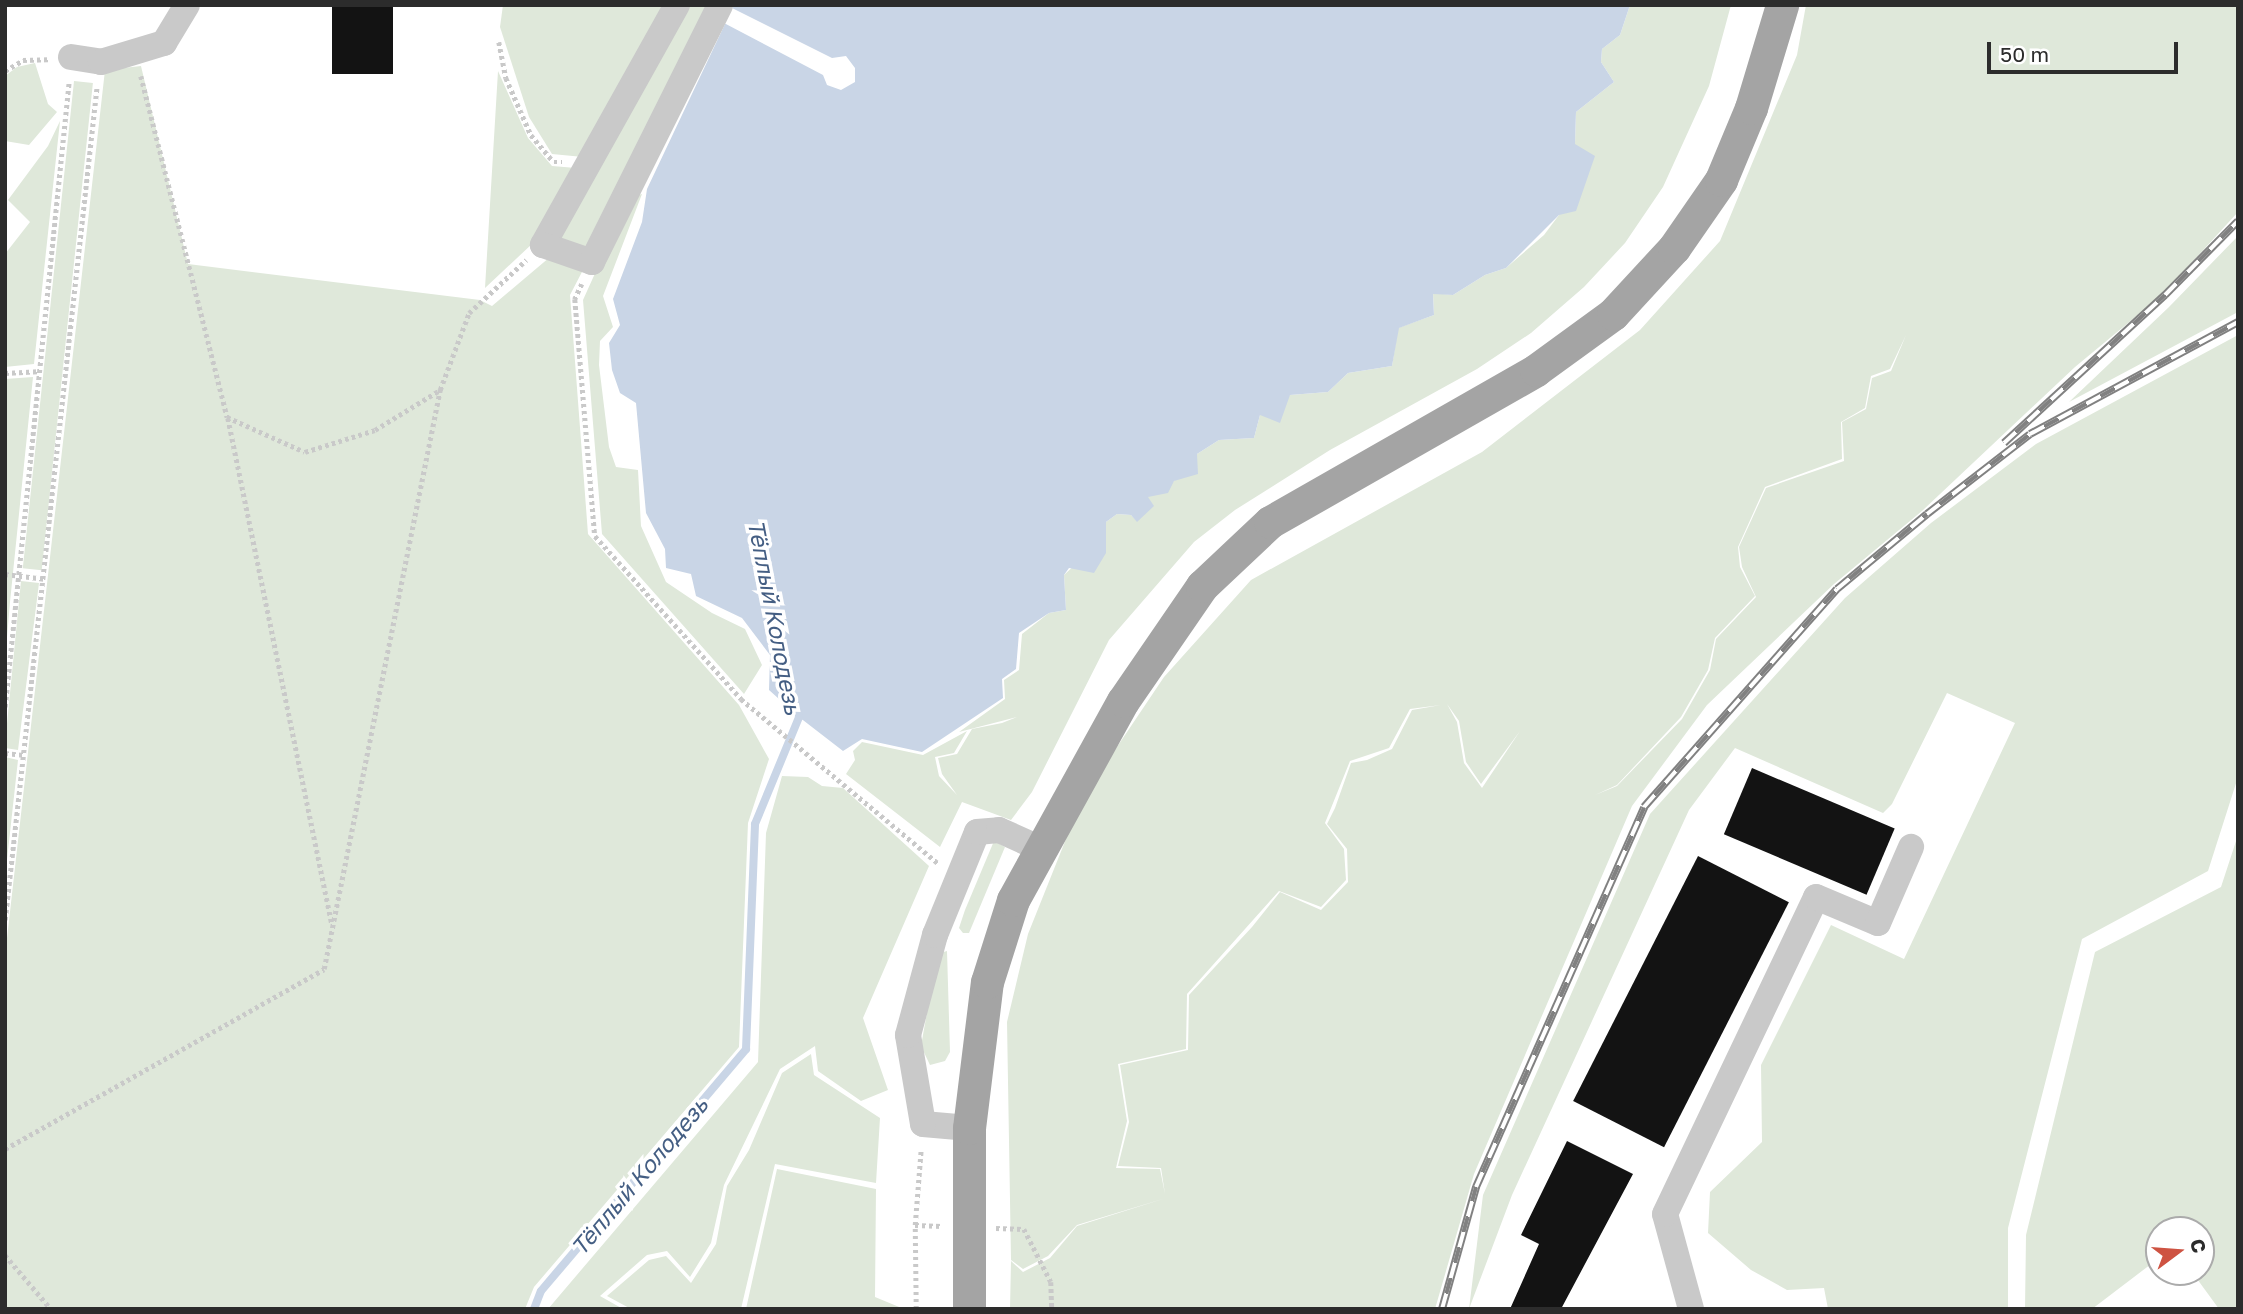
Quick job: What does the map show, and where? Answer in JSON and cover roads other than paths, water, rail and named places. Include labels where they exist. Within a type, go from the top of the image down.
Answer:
[{"type":"main road","points":[[969,1309],[969,1128],[987,982],[1013,900],[1039,848],[1123,701],[1202,586],[1270,522],[1547,362],[1613,314],[1674,248],[1721,180],[1751,108],[1783,5]]},
{"type":"street","points":[[75,67],[136,55],[164,43],[187,5]]},
{"type":"street","points":[[677,5],[542,245],[592,262],[720,5]]},
{"type":"street","points":[[969,1128],[923,1124],[908,1035],[935,935],[977,832],[999,830],[1039,848]]},
{"type":"street","points":[[1691,1309],[1665,1214],[1682,1177],[1816,897],[1878,923],[1911,847]]},
{"type":"water","points":[[734,5],[1630,5],[1620,35],[1602,49],[1601,62],[1614,82],[1576,112],[1575,144],[1595,156],[1576,211],[1559,215],[1506,268],[1485,275],[1453,295],[1433,294],[1434,315],[1399,328],[1392,366],[1348,373],[1328,392],[1290,395],[1280,423],[1260,415],[1254,438],[1219,440],[1197,454],[1198,474],[1174,481],[1168,493],[1148,497],[1154,506],[1137,522],[1131,515],[1117,514],[1106,522],[1106,553],[1094,573],[1069,568],[1064,575],[1066,610],[1049,613],[1019,633],[1016,669],[1002,679],[1003,698],[922,752],[862,739],[843,751],[799,717],[769,690],[770,655],[742,618],[696,596],[691,574],[666,568],[665,549],[646,513],[636,403],[620,393],[612,370],[609,343],[620,325],[613,299],[642,222],[647,189]]},
{"type":"waterway","name":"Тёплый Колодезь","points":[[534,1309],[541,1291],[746,1049],[755,824],[799,717],[797,707]]},
{"type":"railway","points":[[2004,443],[2165,295],[2238,221]]},
{"type":"railway","points":[[1442,1309],[1476,1187],[1644,807],[1837,589],[1927,514],[2030,434],[2238,322]]}]
